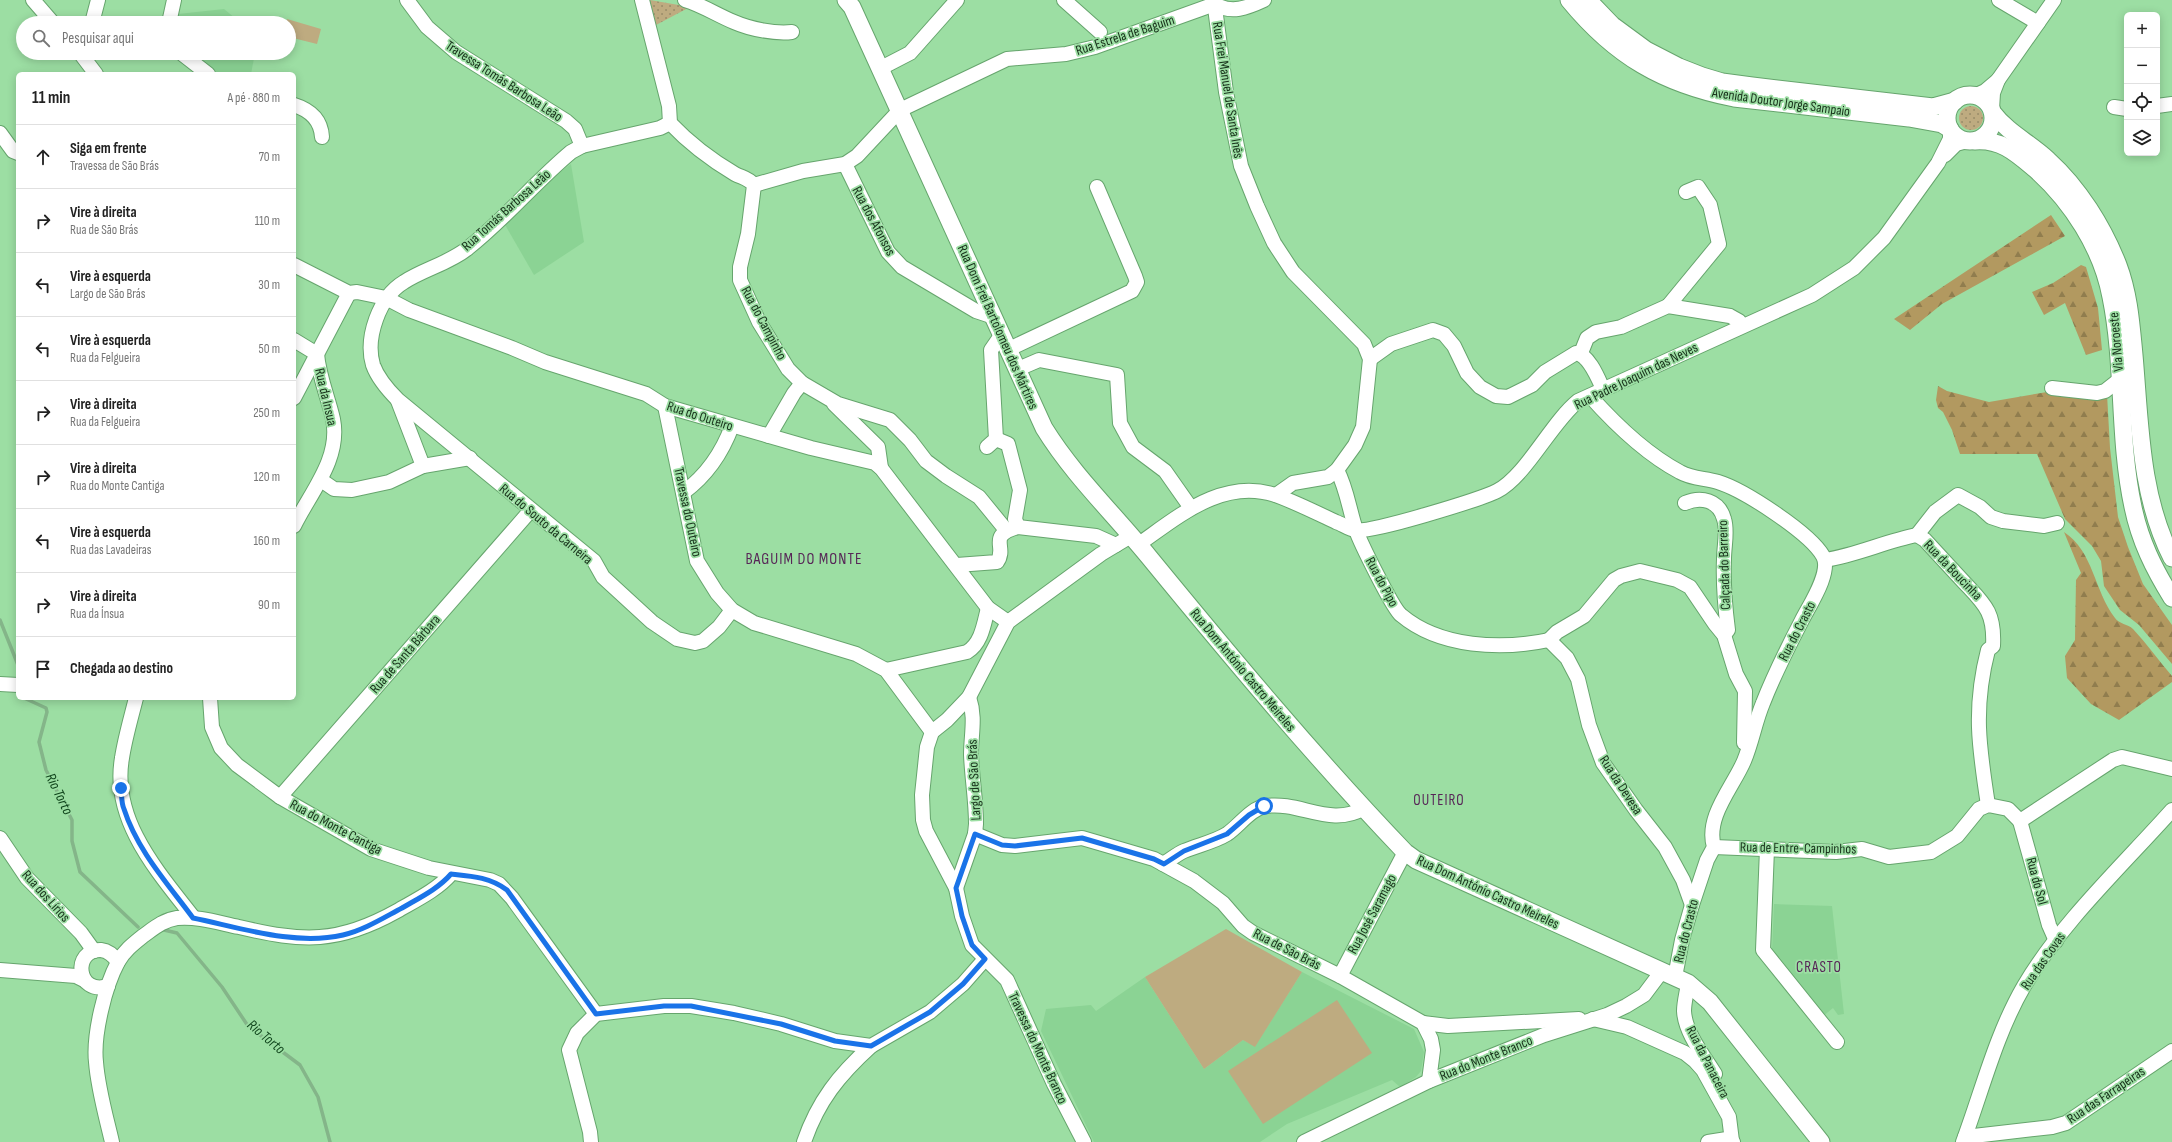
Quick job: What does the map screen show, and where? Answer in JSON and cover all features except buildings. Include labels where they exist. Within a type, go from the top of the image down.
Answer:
[{"type":"main road","points":[[846,0],[852,6],[881,68]]},
{"type":"main road","name":"Avenida Doutor Jorge Sampaio","points":[[1569,0],[1594,30],[1614,46],[1660,76],[1681,84],[1710,93],[1734,98],[1909,118],[1942,124],[1950,129]]},
{"type":"main road","name":"Avenida Doutor Jorge Sampaio","points":[[1588,0],[1612,25],[1646,50],[1679,67],[1722,82],[1933,106],[1955,101]]},
{"type":"main road","name":"Rua Dom Frei Bartolomeu dos Mártires","points":[[881,68],[1044,428],[1060,454],[1135,540]]},
{"type":"main road","points":[[1974,96],[1983,99],[1992,111],[1992,126],[1988,133],[1971,141],[1960,138],[1950,129],[1948,114],[1955,101],[1961,97],[1974,96]]},
{"type":"main road","name":"Via Noroeste","points":[[1992,111],[2011,132],[2048,160],[2067,179],[2098,224],[2118,266],[2126,291],[2131,324],[2138,411],[2149,495],[2157,526],[2172,558]]},
{"type":"main road","name":"Via Noroeste","points":[[1971,141],[1987,140],[1999,143],[2018,155],[2060,194],[2082,226],[2096,251],[2111,296],[2125,460],[2137,527],[2151,563],[2172,598]]},
{"type":"main road","name":"Rua Dom António Castro Meireles","points":[[1135,540],[1269,700],[1364,808],[1405,852],[1416,860],[1675,977],[1710,1002],[1821,1142]]},
{"type":"street","points":[[33,0],[47,16]]},
{"type":"street","points":[[94,16],[98,0]]},
{"type":"street","points":[[171,16],[174,0]]},
{"type":"street","name":"Travessa Tomás Barbosa Leão","points":[[407,0],[427,27],[456,52],[566,121],[575,129],[582,146]]},
{"type":"street","points":[[642,0],[669,106],[670,123],[687,139],[736,174],[749,179],[754,184],[803,170],[845,164],[857,156],[900,110]]},
{"type":"street","points":[[685,0],[710,10],[735,23],[780,33],[792,32]]},
{"type":"street","points":[[881,68],[910,53],[957,0]]},
{"type":"street","points":[[1064,0],[1100,32]]},
{"type":"street","points":[[1214,2],[1225,10],[1232,10],[1264,0]]},
{"type":"street","points":[[1999,0],[2038,23]]},
{"type":"street","points":[[1992,111],[1993,93],[1998,80],[2054,0]]},
{"type":"street","name":"Rua Estrela de Baguim","points":[[900,110],[1007,59],[1066,54],[1095,47],[1214,2]]},
{"type":"street","name":"Rua Frei Manuel de Santa Inês","points":[[1214,2],[1226,92],[1241,166],[1257,206],[1274,243],[1293,272],[1364,344],[1370,359]]},
{"type":"street","points":[[85,60],[94,72]]},
{"type":"street","points":[[190,60],[205,72]]},
{"type":"street","points":[[1974,96],[1985,91],[1998,80]]},
{"type":"street","points":[[2160,106],[2172,104]]},
{"type":"street","points":[[296,106],[315,116],[322,127],[322,137]]},
{"type":"street","name":"Rua Tomás Barbosa Leão","points":[[398,400],[384,386],[373,366],[370,346],[374,328],[386,298],[402,282],[468,249],[560,161],[582,146],[660,128],[670,123]]},
{"type":"street","name":"Rua Padre Joaquim das Neves","points":[[1356,531],[1418,517],[1498,490],[1526,464],[1567,410],[1578,401],[1812,295],[1854,268],[1884,238],[1938,162],[1950,139],[1950,129]]},
{"type":"street","points":[[0,133],[13,151],[16,152]]},
{"type":"street","name":"Rua Padre Joaquim das Neves","points":[[1938,162],[1956,144],[1971,141]]},
{"type":"street","name":"Rua dos Afonsos","points":[[845,164],[888,252],[902,267],[976,312],[994,317]]},
{"type":"street","name":"Rua do Campinho","points":[[754,184],[748,234],[740,267],[740,280],[759,322],[788,369],[802,383],[830,400],[838,404],[890,420],[910,440],[926,461],[946,476],[980,497],[1012,529]]},
{"type":"street","points":[[957,565],[997,562],[1000,558],[1000,538],[1012,529],[1020,495],[1018,480],[1008,444],[991,443],[991,350],[1005,342],[1132,291],[1136,286],[1135,276],[1097,187]]},
{"type":"street","points":[[1581,353],[1587,338],[1596,332],[1621,326],[1668,306],[1719,244],[1710,205],[1698,187],[1686,192]]},
{"type":"street","points":[[296,266],[349,293],[296,394]]},
{"type":"street","name":"Rua do Outeiro","points":[[349,293],[357,292],[386,298],[409,310],[512,348],[545,362],[646,394],[665,406],[732,426],[875,463],[881,468],[957,565]]},
{"type":"street","points":[[1668,306],[1730,316],[1739,321],[1742,326]]},
{"type":"street","points":[[1276,495],[1293,483],[1328,477],[1337,470],[1355,445],[1364,427],[1370,359],[1391,344],[1433,330],[1444,334],[1454,346],[1467,373],[1480,387],[1496,396],[1508,397],[1532,385],[1545,372],[1570,355],[1581,353]]},
{"type":"street","points":[[296,341],[318,354]]},
{"type":"street","points":[[1581,353],[1590,364],[1603,389]]},
{"type":"street","name":"Rua da Insua","points":[[296,522],[305,502],[320,480],[333,448],[335,435],[333,420],[319,372],[318,354]]},
{"type":"street","points":[[1018,369],[1039,360],[1117,376],[1120,423],[1133,447],[1165,471],[1191,508]]},
{"type":"street","points":[[2052,388],[2097,394],[2105,391],[2119,380]]},
{"type":"street","points":[[769,436],[794,393],[802,383]]},
{"type":"street","points":[[1590,396],[1607,416],[1662,461],[1681,473],[1698,479],[1716,482],[1750,497],[1791,525],[1822,554],[1826,560],[1846,557],[1882,543],[1917,535]]},
{"type":"street","points":[[398,400],[423,466]]},
{"type":"street","name":"Rua do Souto da Carneira","points":[[398,400],[594,561],[603,577],[652,622],[677,639],[695,643],[703,641],[719,627],[732,610]]},
{"type":"street","points":[[830,400],[878,447],[881,468]]},
{"type":"street","name":"Travessa do Outeiro","points":[[665,406],[684,492],[691,537],[697,561],[717,593],[732,610],[754,623],[856,654],[886,670]]},
{"type":"street","points":[[684,492],[698,482],[712,466],[726,443],[732,426]]},
{"type":"street","points":[[320,480],[334,489],[352,490],[389,482],[423,466],[470,458]]},
{"type":"street","name":"Rua do Pipo","points":[[1337,470],[1345,484],[1356,531],[1400,614],[1414,625],[1459,642],[1494,645],[1526,645],[1549,640]]},
{"type":"street","points":[[956,888],[931,843],[923,820],[922,796],[927,747],[932,732],[947,720],[969,697],[1008,622],[1116,545],[1135,540],[1191,508],[1217,496],[1244,490],[1276,495],[1356,531]]},
{"type":"street","name":"Rua da Boucinha","points":[[1988,805],[1978,729],[1979,691],[1988,650],[1993,646],[1992,620],[1985,604],[1976,592],[1925,540],[1917,535],[1935,512],[1958,495],[1980,507],[1991,517],[2003,521],[2044,526],[2057,523]]},
{"type":"street","name":"Calçada do Barreiro","points":[[1685,503],[1696,498],[1709,500],[1720,508],[1724,518],[1726,528],[1724,544],[1724,590],[1728,630],[1724,635]]},
{"type":"street","name":"Rua de Santa Bárbara","points":[[280,797],[531,510]]},
{"type":"street","points":[[1012,529],[1096,536],[1116,545]]},
{"type":"street","name":"Rua do Crasto","points":[[1675,977],[1682,940],[1692,905],[1707,860],[1714,847],[1711,837],[1712,825],[1744,760],[1762,703],[1789,644],[1818,591],[1825,571],[1826,560]]},
{"type":"street","points":[[957,565],[988,608],[1008,622]]},
{"type":"street","points":[[1549,640],[1557,632],[1584,616],[1614,580],[1640,571],[1677,580],[1690,587],[1724,635],[1736,674],[1745,691],[1745,732],[1742,752],[1744,760]]},
{"type":"street","points":[[932,732],[886,670],[967,652],[974,648],[978,643],[988,608]]},
{"type":"street","name":"Rua da Devesa","points":[[1549,640],[1567,658],[1578,679],[1589,725],[1603,763],[1636,810],[1665,847],[1683,880],[1692,905]]},
{"type":"street","points":[[0,684],[16,685]]},
{"type":"street","name":"Largo de São Brás","points":[[956,888],[975,834],[976,806],[971,757],[971,733],[974,716],[969,697]]},
{"type":"street","points":[[136,700],[121,759],[123,808],[133,831],[160,875],[193,918]]},
{"type":"street","name":"Rua do Monte Cantiga","points":[[210,700],[212,727],[221,748],[237,765],[280,797],[371,849],[451,874],[490,880],[507,890],[596,1014]]},
{"type":"street","points":[[1988,805],[2008,808],[2020,821],[2113,760],[2122,757],[2172,769]]},
{"type":"street","points":[[1164,864],[1184,851],[1227,834],[1249,815],[1264,806],[1286,805],[1314,814],[1331,816],[1357,812],[1364,808]]},
{"type":"street","name":"Rua de Entre-Campinhos","points":[[1714,847],[1836,852],[1862,849],[1888,857],[1931,852],[1957,836],[1979,810],[1988,805]]},
{"type":"street","name":"Rua das Covas","points":[[1964,1139],[1988,1068],[2017,998],[2072,920],[2172,810]]},
{"type":"street","name":"Rua do Sol","points":[[2020,821],[2049,925],[2056,941]]},
{"type":"street","name":"Rua de São Brás","points":[[975,834],[1002,845],[1015,846],[1082,838],[1154,859],[1194,881],[1223,903],[1243,926],[1253,933],[1340,976],[1423,1023],[1448,1026],[1575,1018],[1627,1027],[1686,1053],[1703,1070],[1729,1117]]},
{"type":"street","name":"Rua dos Lírios","points":[[0,838],[27,878],[81,933],[94,951]]},
{"type":"street","points":[[1767,849],[1763,950],[1837,1042]]},
{"type":"street","name":"Rua José Saramago","points":[[1340,976],[1405,852]]},
{"type":"street","points":[[112,1142],[95,1061],[99,1021],[108,986],[118,962],[135,942],[161,923],[176,918],[193,918],[277,934],[309,938],[326,938],[345,934],[384,918],[439,886],[451,874]]},
{"type":"street","name":"Travessa do Monte Branco","points":[[956,888],[972,945],[985,959],[997,968],[1007,980],[1054,1084],[1084,1142]]},
{"type":"street","points":[[84,980],[81,969],[82,963],[89,954],[94,951],[100,950],[111,954],[118,962]]},
{"type":"street","points":[[804,1142],[824,1098],[837,1079],[871,1046],[940,1004],[963,984],[985,959]]},
{"type":"street","points":[[0,970],[76,976],[88,984],[98,988],[108,986]]},
{"type":"street","name":"Rua do Monte Branco","points":[[1304,1142],[1429,1081],[1544,1035],[1626,1006],[1675,977]]},
{"type":"street","name":"Rua da Panaceira","points":[[1675,977],[1686,1019],[1693,1037],[1723,1086],[1729,1100],[1729,1117],[1733,1141]]},
{"type":"street","points":[[591,1142],[590,1132],[569,1050],[577,1033],[596,1014],[664,1006],[691,1006],[781,1024],[835,1041],[871,1046]]},
{"type":"street","points":[[1423,1023],[1431,1039],[1433,1050],[1429,1081]]},
{"type":"street","name":"Rua das Farrapeiras","points":[[1964,1139],[2052,1128],[2066,1123],[2172,1051]]},
{"type":"street","points":[[1708,1142],[1727,1139],[1733,1141]]},
{"type":"shaded area","points":[[650,0],[690,7],[656,25]]},
{"type":"shaded area","points":[[224,9],[232,16],[178,16],[178,14]]},
{"type":"shaded area","points":[[296,22],[321,29],[317,44],[296,39]]},
{"type":"shaded area","points":[[200,60],[254,60],[251,72],[215,72]]},
{"type":"shaded area","points":[[1966,106],[1976,106],[1983,113],[1983,123],[1976,130],[1966,130],[1959,123],[1959,113]]},
{"type":"shaded area","points":[[571,164],[584,242],[534,275],[504,223],[555,176]]},
{"type":"shaded area","points":[[1774,904],[1832,906],[1844,1014],[1838,1015],[1833,1008],[1822,1017],[1772,951]]},
{"type":"shaded area","points":[[1226,929],[1302,972],[1255,1047],[1243,1040],[1204,1069],[1145,977]]},
{"type":"shaded area","points":[[1302,972],[1414,1029],[1424,1052],[1421,1071],[1416,1077],[1400,1087],[1392,1080],[1287,1124],[1260,1142],[1094,1142],[1041,1031],[1046,1009],[1091,1005],[1096,1011],[1145,977],[1204,1069],[1243,1040],[1255,1046]]},
{"type":"shaded area","points":[[1337,1000],[1372,1053],[1263,1124],[1228,1071]]},
{"type":"green space","points":[[2051,215],[2065,236],[1942,304],[1910,330],[1894,319]]},
{"type":"green space","points":[[2081,265],[2086,267],[2098,308],[2102,350],[2086,355],[2065,303],[2044,315],[2032,292],[2053,283]]},
{"type":"green space","points":[[1938,386],[1947,391],[1989,402],[2053,391],[2107,394],[2110,448],[2118,517],[2143,584],[2172,625],[2172,664],[2139,625],[2120,610],[2104,586],[2101,561],[2092,546],[2065,519],[2037,454],[1960,454],[1952,430],[1943,412],[1938,408],[1936,400]]},
{"type":"green space","points":[[2064,532],[2074,540],[2082,550],[2102,596],[2115,618],[2119,622],[2133,629],[2172,676],[2172,682],[2119,720],[2091,704],[2067,678],[2065,656],[2075,640],[2076,580],[2081,573]]},
{"type":"waterway","name":"Rio Torto","points":[[0,620],[16,660]]},
{"type":"waterway","name":"Rio Torto","points":[[28,700],[46,708],[47,712],[39,742],[46,770],[72,820],[72,841],[80,872],[138,927]]},
{"type":"waterway","name":"Rio Torto","points":[[164,930],[177,933],[222,987],[248,1026],[300,1065],[318,1097],[330,1142]]},
{"type":"district","name":"BAGUIM DO MONTE","points":[[804,559]]},
{"type":"district","name":"OUTEIRO","points":[[1439,800]]},
{"type":"district","name":"CRASTO","points":[[1819,967]]},
{"type":"route","points":[[121,788],[123,808],[133,831],[160,875],[193,918],[277,934],[309,938],[326,938],[345,934],[384,918],[439,886],[451,874],[479,877],[499,884],[507,890],[585,1001],[596,1014],[664,1006],[691,1006],[734,1013],[781,1024],[835,1041],[871,1046],[930,1012],[963,984],[985,959],[972,945],[966,931],[956,888],[975,834],[1002,845],[1015,846],[1082,838],[1154,859],[1164,864],[1184,851],[1205,844],[1227,834],[1249,815],[1264,806]]}]
